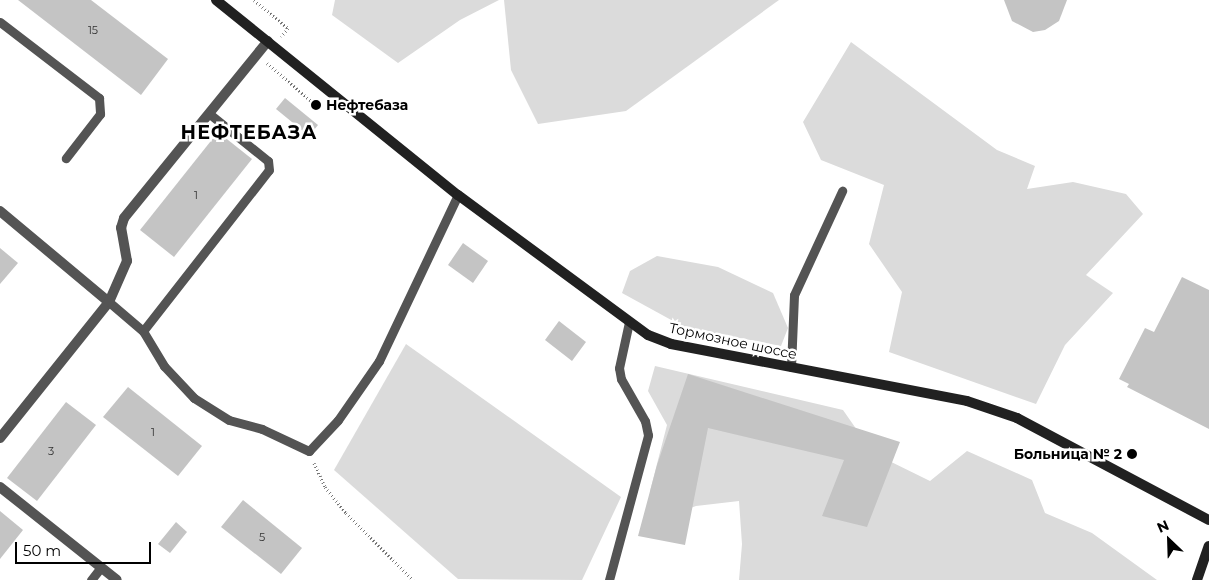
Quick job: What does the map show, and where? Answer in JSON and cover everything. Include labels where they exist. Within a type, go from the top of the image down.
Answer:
[{"type":"street","name":"Тормозное шоссе","points":[[216,0],[458,195],[629,322],[671,344],[967,401],[1017,418],[1209,520]]},
{"type":"street","points":[[0,438],[110,302],[127,261],[121,228],[124,218],[211,115],[268,41]]},
{"type":"street","points":[[0,211],[110,302]]},
{"type":"street","points":[[0,487],[117,580]]},
{"type":"street","points":[[1197,580],[1209,546]]},
{"type":"lane","points":[[0,22],[99,98],[100,114],[66,158]]},
{"type":"lane","points":[[143,331],[269,170],[268,162],[211,115]]},
{"type":"lane","points":[[792,367],[794,295],[842,190]]},
{"type":"lane","points":[[110,302],[143,331],[164,366],[194,398],[229,420],[262,429],[309,451],[338,420],[379,361],[458,195]]},
{"type":"lane","points":[[609,580],[648,435],[645,421],[621,379],[619,368],[629,322]]},
{"type":"lane","points":[[91,580],[101,567]]},
{"type":"path","points":[[309,451],[325,487],[413,580]]},
{"type":"shaded area","points":[[335,0],[499,0],[460,20],[398,63],[332,15]]},
{"type":"shaded area","points":[[504,0],[779,0],[626,111],[538,124],[511,70]]},
{"type":"shaded area","points":[[851,42],[997,150],[1035,166],[1027,189],[1073,182],[1126,194],[1143,214],[1086,275],[1113,293],[1065,345],[1036,404],[889,352],[902,292],[869,244],[884,185],[821,160],[803,122]]},
{"type":"shaded area","points":[[657,256],[718,267],[773,293],[788,328],[781,346],[684,327],[622,293],[630,271]]},
{"type":"shaded area","points":[[406,344],[621,497],[582,580],[458,579],[334,470]]},
{"type":"shaded area","points":[[655,366],[843,410],[873,453],[930,481],[967,451],[1032,480],[1045,513],[1092,533],[1157,580],[739,580],[742,544],[739,501],[696,506],[663,518],[650,491],[667,425],[648,391]]},
{"type":"building","points":[[18,0],[91,0],[168,59],[141,95]]},
{"type":"building","points":[[1004,0],[1067,0],[1059,21],[1045,30],[1033,32],[1012,21]]},
{"type":"building","points":[[285,98],[318,125],[309,136],[276,109]]},
{"type":"building","points":[[218,132],[252,159],[174,257],[140,230]]},
{"type":"building","points":[[463,243],[488,261],[473,283],[448,265]]},
{"type":"building","points":[[0,248],[18,263],[0,284]]},
{"type":"building","points":[[1182,277],[1209,290],[1209,429],[1127,387],[1129,384],[1119,379],[1145,328],[1154,332]]},
{"type":"building","points":[[559,321],[586,342],[572,361],[545,340]]},
{"type":"building","points":[[688,374],[900,442],[867,527],[822,516],[844,460],[708,428],[685,545],[638,536],[657,465]]},
{"type":"building","points":[[128,387],[202,446],[178,476],[103,417]]},
{"type":"building","points":[[66,402],[96,425],[37,501],[7,478]]},
{"type":"building","points":[[243,500],[302,548],[281,574],[221,527]]},
{"type":"building","points":[[0,511],[23,530],[0,559]]},
{"type":"building","points":[[176,522],[187,532],[170,553],[158,544]]},
{"type":"place","name":"Нефтебаза","points":[[316,105]]},
{"type":"place","name":"Больница № 2","points":[[1132,454]]},
{"type":"district","name":"НЕФТЕБАЗА","points":[[249,133]]}]
